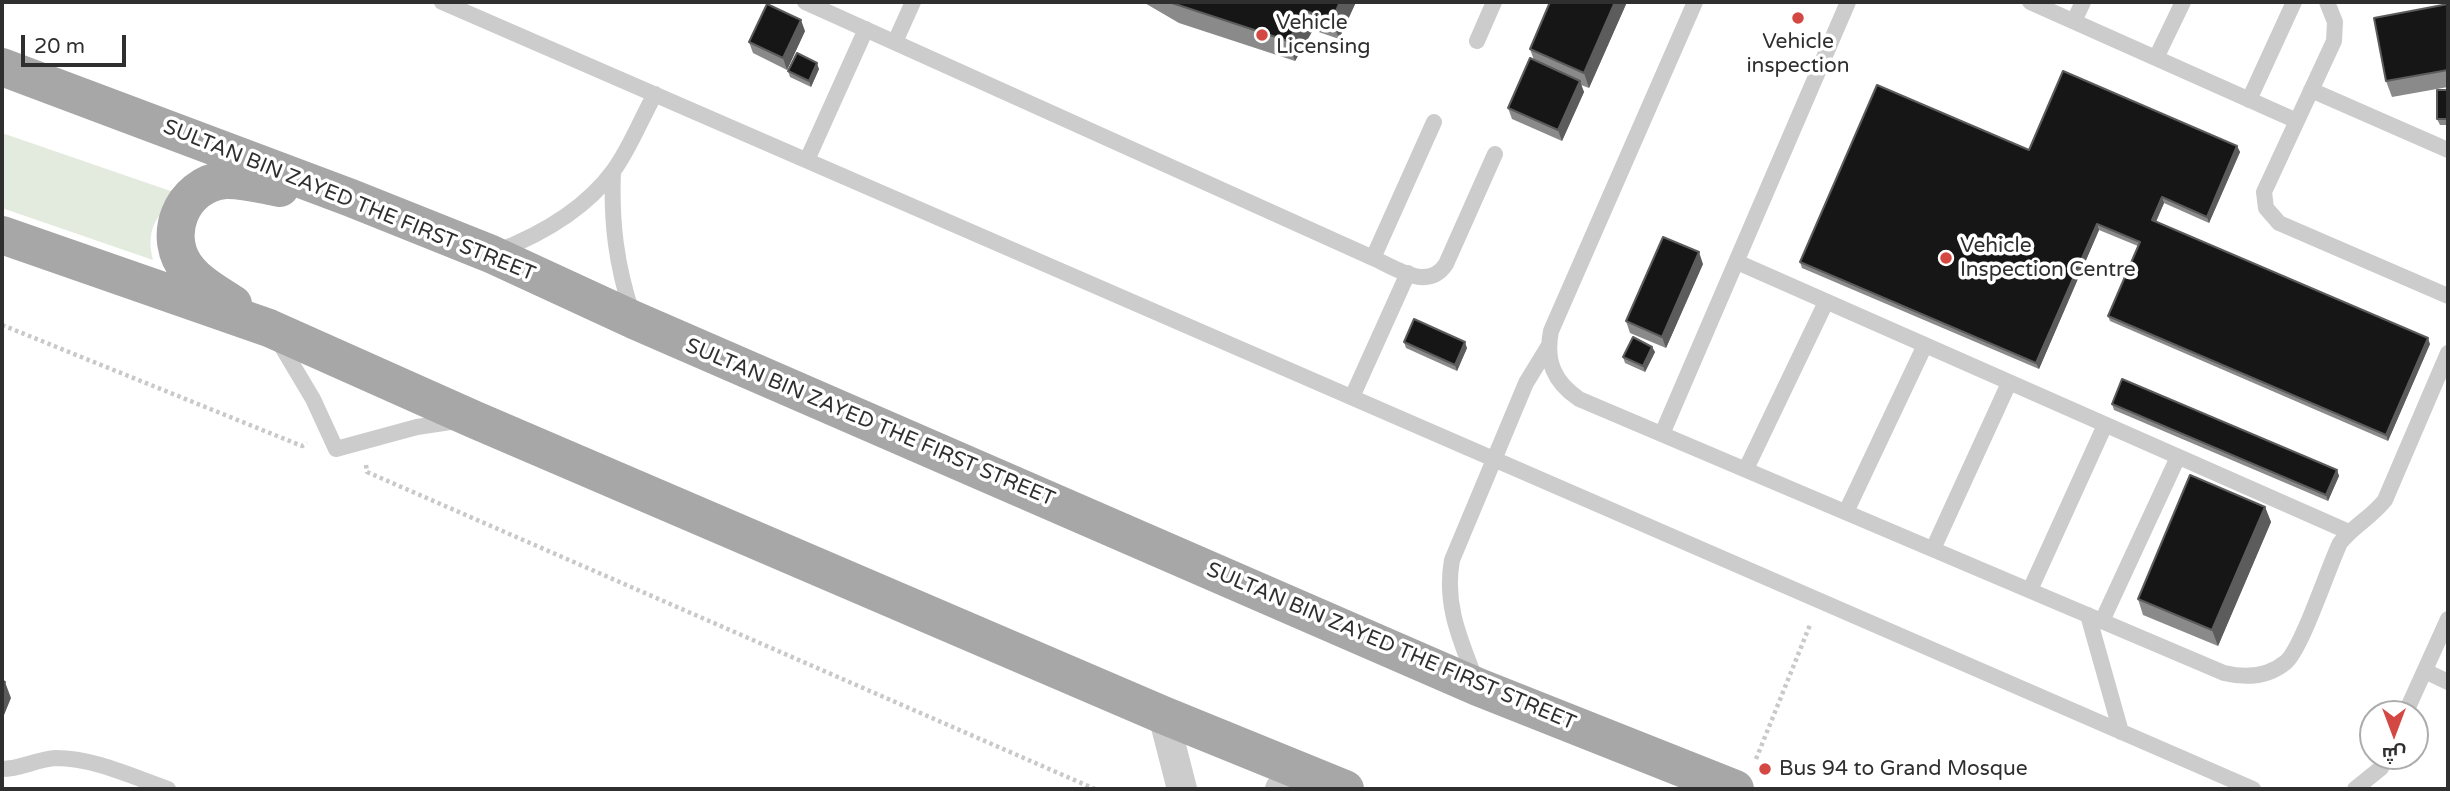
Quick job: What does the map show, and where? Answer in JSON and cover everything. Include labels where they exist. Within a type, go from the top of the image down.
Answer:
[{"type":"main road","name":"SULTAN BIN ZAYED THE FIRST STREET","points":[[2,66],[491,254],[634,320],[1478,687],[1744,777]]},
{"type":"main road","points":[[269,328],[189,271],[176,246],[175,233],[183,208],[195,192],[210,184],[227,180],[351,198]]},
{"type":"main road","points":[[2,234],[269,328],[473,419],[1163,715],[1294,782],[1345,789]]},
{"type":"street","points":[[1163,715],[1182,789]]},
{"type":"lane","points":[[442,2],[2253,789]]},
{"type":"lane","points":[[806,2],[828,7],[866,29],[1425,279],[1441,272],[1495,154]]},
{"type":"lane","points":[[895,42],[913,2]]},
{"type":"lane","points":[[1477,41],[1494,2]]},
{"type":"lane","points":[[1695,2],[1551,331],[1548,347],[1556,377],[1566,390],[1579,399],[2224,673],[2237,676],[2263,674],[2286,663],[2294,654],[2334,556],[2349,532],[2379,509],[2385,500],[2448,353]]},
{"type":"lane","points":[[1662,434],[1848,2]]},
{"type":"lane","points":[[2030,2],[2297,121]]},
{"type":"lane","points":[[2074,21],[2083,2]]},
{"type":"lane","points":[[2156,58],[2183,2]]},
{"type":"lane","points":[[2249,100],[2294,2]]},
{"type":"lane","points":[[2326,2],[2335,22],[2334,41],[2264,192],[2264,200],[2271,215],[2279,223],[2448,296]]},
{"type":"lane","points":[[807,160],[866,29]]},
{"type":"lane","points":[[2311,90],[2448,150]]},
{"type":"lane","points":[[491,254],[526,240],[558,222],[588,198],[614,171],[655,94]]},
{"type":"lane","points":[[1373,258],[1434,122]]},
{"type":"lane","points":[[614,171],[612,209],[615,247],[622,284],[634,320]]},
{"type":"lane","points":[[1738,262],[2349,532]]},
{"type":"lane","points":[[1352,397],[1408,273]]},
{"type":"lane","points":[[1746,469],[1826,302]]},
{"type":"lane","points":[[269,328],[313,399],[336,449],[417,427],[473,419]]},
{"type":"lane","points":[[1846,512],[1925,345]]},
{"type":"lane","points":[[1478,687],[1451,610],[1449,576],[1458,544],[1526,383],[1548,347]]},
{"type":"lane","points":[[1933,549],[2009,383]]},
{"type":"lane","points":[[2030,590],[2105,425]]},
{"type":"lane","points":[[2121,732],[2095,618],[2178,457]]},
{"type":"lane","points":[[2412,700],[2448,619]]},
{"type":"lane","points":[[2425,671],[2448,682]]},
{"type":"lane","points":[[2,769],[52,758],[71,759],[88,762],[168,789]]},
{"type":"lane","points":[[2355,789],[2379,770]]},
{"type":"path","points":[[2,326],[302,446],[314,439]]},
{"type":"path","points":[[365,462],[367,472],[1095,789]]},
{"type":"path","points":[[1744,777],[1820,601]]},
{"type":"shaded area","points":[[2,133],[185,196],[160,214],[152,230],[153,260],[2,208]]},
{"type":"building","points":[[1169,2],[1340,2],[1332,20],[1306,11],[1288,41]]},
{"type":"building","points":[[1550,2],[1615,2],[1584,73],[1530,49]]},
{"type":"building","points":[[767,4],[801,20],[783,58],[749,42]]},
{"type":"building","points":[[2448,4],[2448,70],[2386,81],[2374,18]]},
{"type":"building","points":[[797,53],[817,63],[809,81],[788,71]]},
{"type":"building","points":[[1530,58],[1580,81],[1558,130],[1508,108]]},
{"type":"building","name":"Vehicle Inspection Centre","points":[[2063,71],[2237,146],[2207,217],[2162,197],[2152,220],[2428,338],[2386,435],[2108,316],[2140,242],[2097,224],[2036,363],[1800,262],[1877,85],[2029,150]]},
{"type":"building","points":[[2437,90],[2448,90],[2448,119],[2437,119]]},
{"type":"building","points":[[1663,237],[1699,252],[1662,337],[1626,321]]},
{"type":"building","points":[[1414,319],[1465,342],[1455,365],[1404,342]]},
{"type":"building","points":[[1633,337],[1652,347],[1643,366],[1623,357]]},
{"type":"building","points":[[2122,379],[2337,470],[2326,495],[2112,404]]},
{"type":"building","points":[[2190,475],[2265,507],[2212,630],[2138,599]]},
{"type":"place","name":"Vehicle inspection","points":[[1798,18]]},
{"type":"place","name":"Vehicle Licensing","points":[[1262,35]]},
{"type":"place","name":"Vehicle Inspection Centre","points":[[1946,258]]},
{"type":"place","name":"Bus 94 to Grand Mosque","points":[[1765,769]]}]
